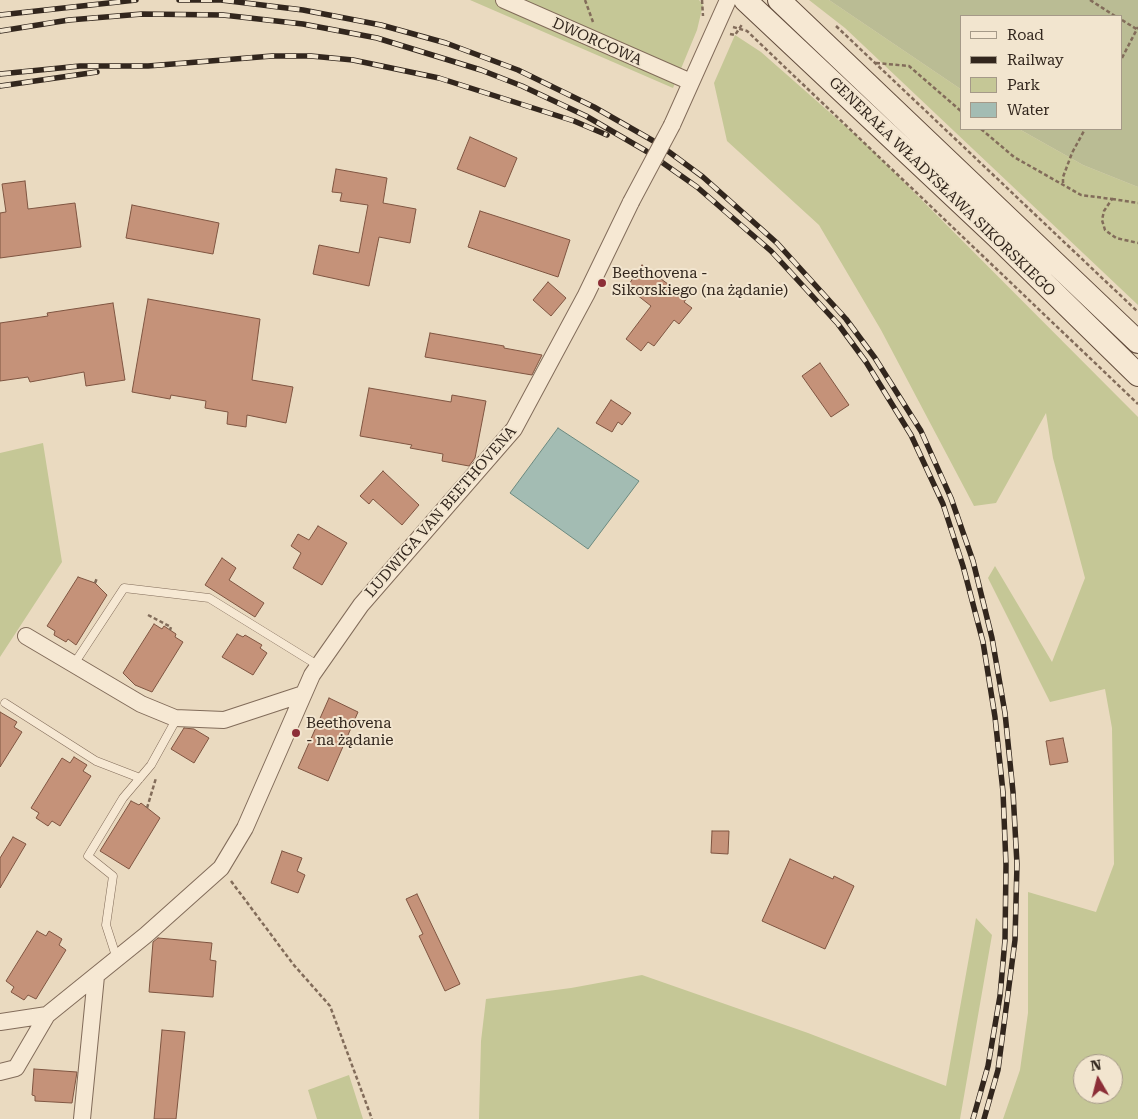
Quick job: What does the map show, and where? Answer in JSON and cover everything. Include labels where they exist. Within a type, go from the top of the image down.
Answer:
[{"type":"main road","name":"GENERAŁA WŁADYSŁAWA SIKORSKIEGO","points":[[779,0],[1138,342]]},
{"type":"main road","name":"GENERAŁA WŁADYSŁAWA SIKORSKIEGO","points":[[746,9],[996,236],[1138,375]]},
{"type":"street","name":"DWORCOWA","points":[[504,0],[691,82]]},
{"type":"street","name":"LUDWIGA VAN BEETHOVENA","points":[[0,1072],[16,1068],[46,1016],[117,959],[221,868],[245,828],[303,694],[319,666],[361,605],[514,429],[586,295],[631,202],[672,125],[728,0]]},
{"type":"street","points":[[26,636],[142,704],[177,718],[224,720],[303,694]]},
{"type":"street","points":[[82,1119],[96,976]]},
{"type":"street","points":[[0,1022],[46,1016]]},
{"type":"lane","points":[[74,664],[124,588],[209,598],[319,666]]},
{"type":"lane","points":[[5,703],[96,761],[140,778]]},
{"type":"lane","points":[[117,959],[106,925],[113,876],[88,856],[123,798],[151,765],[177,718]]},
{"type":"path","points":[[1090,0],[1113,15]]},
{"type":"path","points":[[723,32],[735,35],[746,9]]},
{"type":"path","points":[[1123,21],[1137,29],[1123,56]]},
{"type":"path","points":[[831,22],[1138,312]]},
{"type":"path","points":[[727,24],[747,31],[1138,404]]},
{"type":"path","points":[[875,63],[909,66],[960,110]]},
{"type":"path","points":[[982,130],[1014,157],[1081,195],[1138,203]]},
{"type":"path","points":[[1063,184],[1063,177],[1072,153],[1085,130]]},
{"type":"path","points":[[1112,199],[1104,211],[1102,220],[1105,230],[1116,238],[1138,244]]},
{"type":"path","points":[[95,584],[97,578]]},
{"type":"path","points":[[148,615],[171,627],[170,630]]},
{"type":"path","points":[[147,808],[156,778],[151,765]]},
{"type":"path","points":[[221,868],[293,964],[330,1006],[372,1119]]},
{"type":"green space","points":[[470,0],[699,0],[703,5],[697,30],[673,88]]},
{"type":"green space","points":[[809,0],[829,0],[960,89],[960,130],[1021,130],[1083,165],[1138,187],[1138,305],[845,28]]},
{"type":"green space","points":[[829,0],[1138,0],[1138,187],[1083,165],[1021,130],[1123,130],[1123,15],[960,15],[960,89]]},
{"type":"green space","points":[[735,35],[761,52],[869,147],[1138,417],[1138,1119],[1003,1119],[1020,1070],[1028,1013],[1028,892],[1096,912],[1114,864],[1112,728],[1105,689],[1050,702],[988,578],[995,566],[1052,662],[1085,578],[1053,458],[1046,413],[996,503],[974,506],[881,330],[819,225],[727,141],[714,83]]},
{"type":"green space","points":[[43,443],[62,562],[0,657],[0,453]]},
{"type":"green space","points":[[976,918],[992,935],[960,1119],[479,1119],[481,1041],[486,999],[571,988],[642,975],[808,1033],[946,1086]]},
{"type":"green space","points":[[349,1075],[363,1119],[317,1119],[308,1090]]},
{"type":"water","points":[[558,428],[639,481],[588,549],[510,493]]},
{"type":"building","points":[[470,137],[517,158],[505,187],[457,169]]},
{"type":"building","points":[[336,169],[387,178],[383,203],[416,209],[410,243],[379,237],[369,286],[313,274],[319,245],[359,253],[368,205],[340,201],[342,193],[332,192]]},
{"type":"building","points":[[25,181],[28,209],[75,203],[81,247],[0,258],[0,213],[6,212],[2,184]]},
{"type":"building","points":[[132,205],[219,223],[213,254],[126,238]]},
{"type":"building","points":[[480,211],[570,240],[558,277],[468,247]]},
{"type":"building","points":[[642,265],[687,298],[684,302],[692,308],[679,324],[674,320],[654,346],[648,342],[641,351],[626,339],[651,306],[627,287]]},
{"type":"building","points":[[548,282],[566,298],[551,316],[533,300]]},
{"type":"building","points":[[148,299],[260,319],[252,380],[293,387],[286,423],[247,415],[246,427],[227,424],[228,412],[205,408],[206,401],[171,395],[170,399],[132,392]]},
{"type":"building","points":[[113,303],[125,380],[86,386],[84,372],[30,382],[28,377],[0,381],[0,323],[48,316],[47,313]]},
{"type":"building","points":[[430,333],[504,346],[504,348],[542,355],[532,375],[425,357]]},
{"type":"building","points":[[820,363],[849,405],[831,417],[802,376]]},
{"type":"building","points":[[369,388],[451,402],[452,395],[486,401],[475,458],[469,466],[442,461],[443,454],[410,448],[412,445],[360,436]]},
{"type":"building","points":[[611,400],[631,413],[622,425],[618,422],[612,432],[596,423]]},
{"type":"building","points":[[383,471],[419,505],[402,525],[373,499],[369,504],[360,496]]},
{"type":"building","points":[[318,526],[347,543],[322,585],[293,568],[301,553],[291,546],[298,534],[309,540]]},
{"type":"building","points":[[222,558],[236,568],[229,580],[264,603],[255,617],[205,585]]},
{"type":"building","points":[[78,577],[95,583],[107,595],[76,645],[68,639],[66,642],[54,635],[55,631],[47,626]]},
{"type":"building","points":[[154,624],[162,629],[164,626],[176,634],[175,637],[183,642],[152,692],[135,685],[123,673]]},
{"type":"building","points":[[237,634],[243,637],[245,635],[262,645],[260,648],[267,653],[253,675],[222,657]]},
{"type":"building","points":[[329,698],[358,712],[328,781],[298,768]]},
{"type":"building","points":[[0,712],[17,722],[14,727],[22,732],[0,767]]},
{"type":"building","points":[[184,728],[194,729],[209,738],[194,763],[171,749]]},
{"type":"building","points":[[1063,738],[1068,762],[1050,765],[1046,741]]},
{"type":"building","points":[[74,757],[87,765],[83,771],[91,776],[60,826],[52,821],[48,826],[36,818],[39,813],[31,808],[62,758],[70,763]]},
{"type":"building","points":[[131,801],[139,805],[141,803],[160,818],[129,869],[100,851]]},
{"type":"building","points":[[712,831],[729,831],[728,854],[711,853]]},
{"type":"building","points":[[13,837],[26,844],[0,888],[0,858]]},
{"type":"building","points":[[282,851],[302,858],[297,871],[305,875],[298,893],[271,883]]},
{"type":"building","points":[[790,859],[833,879],[834,876],[854,886],[825,949],[762,921]]},
{"type":"building","points":[[417,894],[460,984],[445,991],[419,936],[423,934],[406,899]]},
{"type":"building","points":[[37,931],[46,936],[49,931],[62,939],[59,945],[66,950],[36,999],[28,995],[24,1000],[11,992],[14,987],[6,981]]},
{"type":"building","points":[[158,938],[212,943],[210,960],[216,961],[213,997],[149,992],[153,942]]},
{"type":"building","points":[[162,1030],[185,1032],[176,1119],[154,1119]]},
{"type":"building","points":[[34,1069],[77,1072],[72,1103],[35,1101],[35,1096],[32,1095]]},
{"type":"railway","points":[[0,15],[136,0]]},
{"type":"railway","points":[[179,0],[221,0],[303,10],[381,25],[446,43],[518,70],[594,107],[657,143],[703,177],[777,243],[846,319],[875,358],[921,431],[951,498],[973,561],[992,638],[1005,713],[1013,792],[1017,864],[1015,940],[998,1070],[984,1119]]},
{"type":"railway","points":[[0,31],[69,20],[142,14],[223,15],[303,24],[377,38],[481,70],[522,86],[586,116],[646,151],[697,187],[771,251],[838,324],[866,362],[911,435],[943,504],[963,566],[983,642],[995,717],[1003,792],[1006,865],[1005,940],[1000,996],[988,1066],[973,1119]]},
{"type":"railway","points":[[0,74],[80,66],[148,66],[272,56],[311,56],[353,60],[439,78],[574,121],[607,135]]},
{"type":"railway","points":[[0,86],[97,72]]},
{"type":"place","name":"Beethovena - Sikorskiego (na żądanie)","points":[[602,283]]},
{"type":"place","name":"Beethovena - na żądanie","points":[[296,733]]}]
